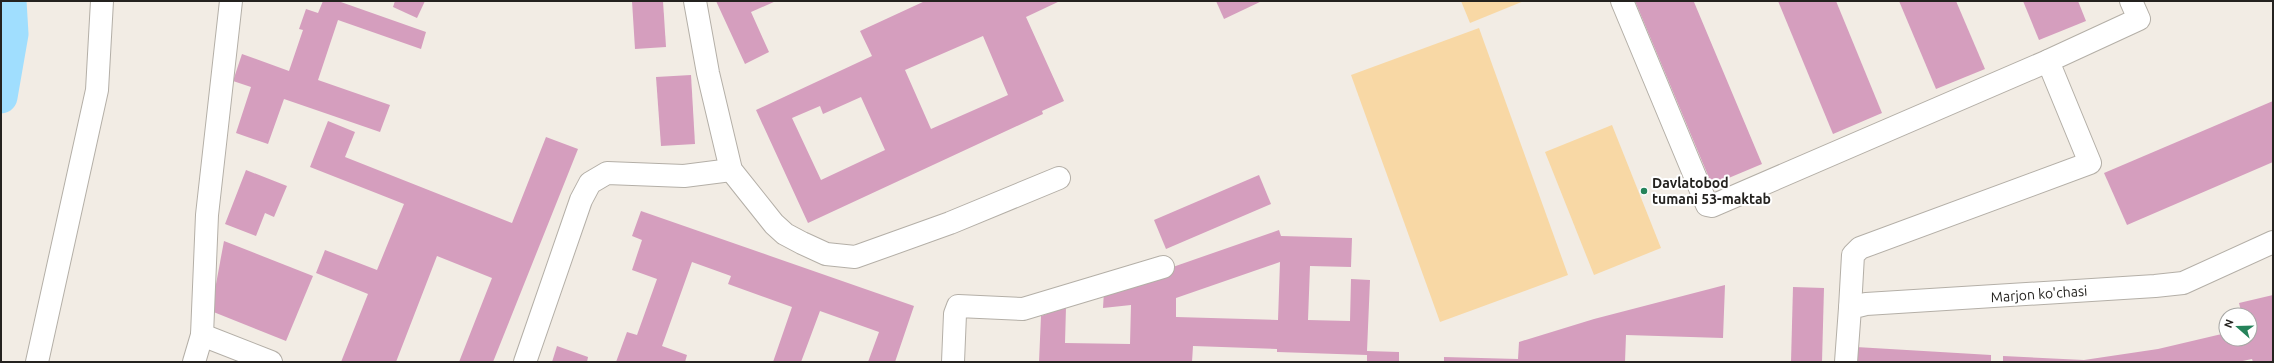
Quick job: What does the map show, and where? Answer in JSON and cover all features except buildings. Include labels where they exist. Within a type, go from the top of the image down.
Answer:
[{"type":"street","points":[[37,362],[97,90],[102,1]]},
{"type":"street","points":[[194,362],[202,335],[207,215],[231,1]]},
{"type":"street","points":[[695,1],[708,73],[731,170],[774,224],[785,234],[826,254],[855,257],[950,223],[1059,178]]},
{"type":"street","points":[[1622,1],[1707,205],[1712,206],[2048,61],[2139,19],[2132,1]]},
{"type":"street","points":[[1846,362],[1853,255],[1860,248],[2090,163],[2048,61]]},
{"type":"street","points":[[525,362],[581,200],[590,183],[606,173],[684,176],[731,170]]},
{"type":"street","name":"Marjon ko'chasi","points":[[1850,308],[1866,304],[2155,286],[2183,282],[2273,242]]},
{"type":"street","points":[[953,362],[955,314],[958,306],[1023,309],[1163,267]]},
{"type":"street","points":[[202,335],[271,362]]},
{"type":"shaded area","points":[[1461,1],[1524,1],[1470,23]]},
{"type":"shaded area","points":[[1479,28],[1568,275],[1440,322],[1351,75]]},
{"type":"shaded area","points":[[1612,125],[1661,248],[1594,275],[1545,152]]},
{"type":"waterway","points":[[1,97],[12,34],[10,1]]},
{"type":"place","name":"Davlatobod tumani 53-maktab","points":[[1644,191]]}]
